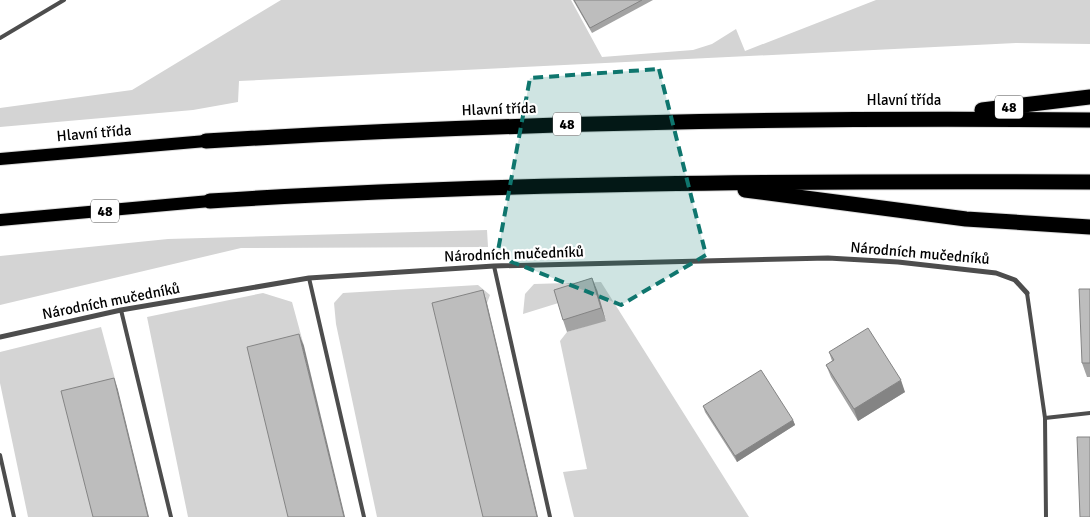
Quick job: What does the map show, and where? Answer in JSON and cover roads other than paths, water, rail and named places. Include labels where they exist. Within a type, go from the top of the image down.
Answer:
[{"type":"highway","name":"48","points":[[928,117],[1090,97]]},
{"type":"highway","name":"Hlavní třída","points":[[206,141],[447,128],[686,120],[928,117],[1090,120]]},
{"type":"highway","name":"48","points":[[689,182],[966,219],[1090,227]]},
{"type":"highway","name":"48","points":[[210,201],[449,188],[689,182],[1090,182]]},
{"type":"main road","name":"Hlavní třída","points":[[0,160],[206,141]]},
{"type":"main road","name":"48","points":[[0,220],[210,201]]},
{"type":"street","name":"Národních mučedníků","points":[[0,337],[120,310],[309,278],[494,266],[848,259],[964,268],[996,273],[1015,280],[1027,293]]},
{"type":"lane","points":[[0,38],[64,0]]},
{"type":"lane","points":[[494,266],[550,517]]},
{"type":"lane","points":[[309,278],[364,517]]},
{"type":"lane","points":[[1027,293],[1045,418],[1046,517]]},
{"type":"lane","points":[[120,310],[171,517]]},
{"type":"lane","points":[[1045,418],[1090,414]]},
{"type":"lane","points":[[0,454],[14,517]]}]
